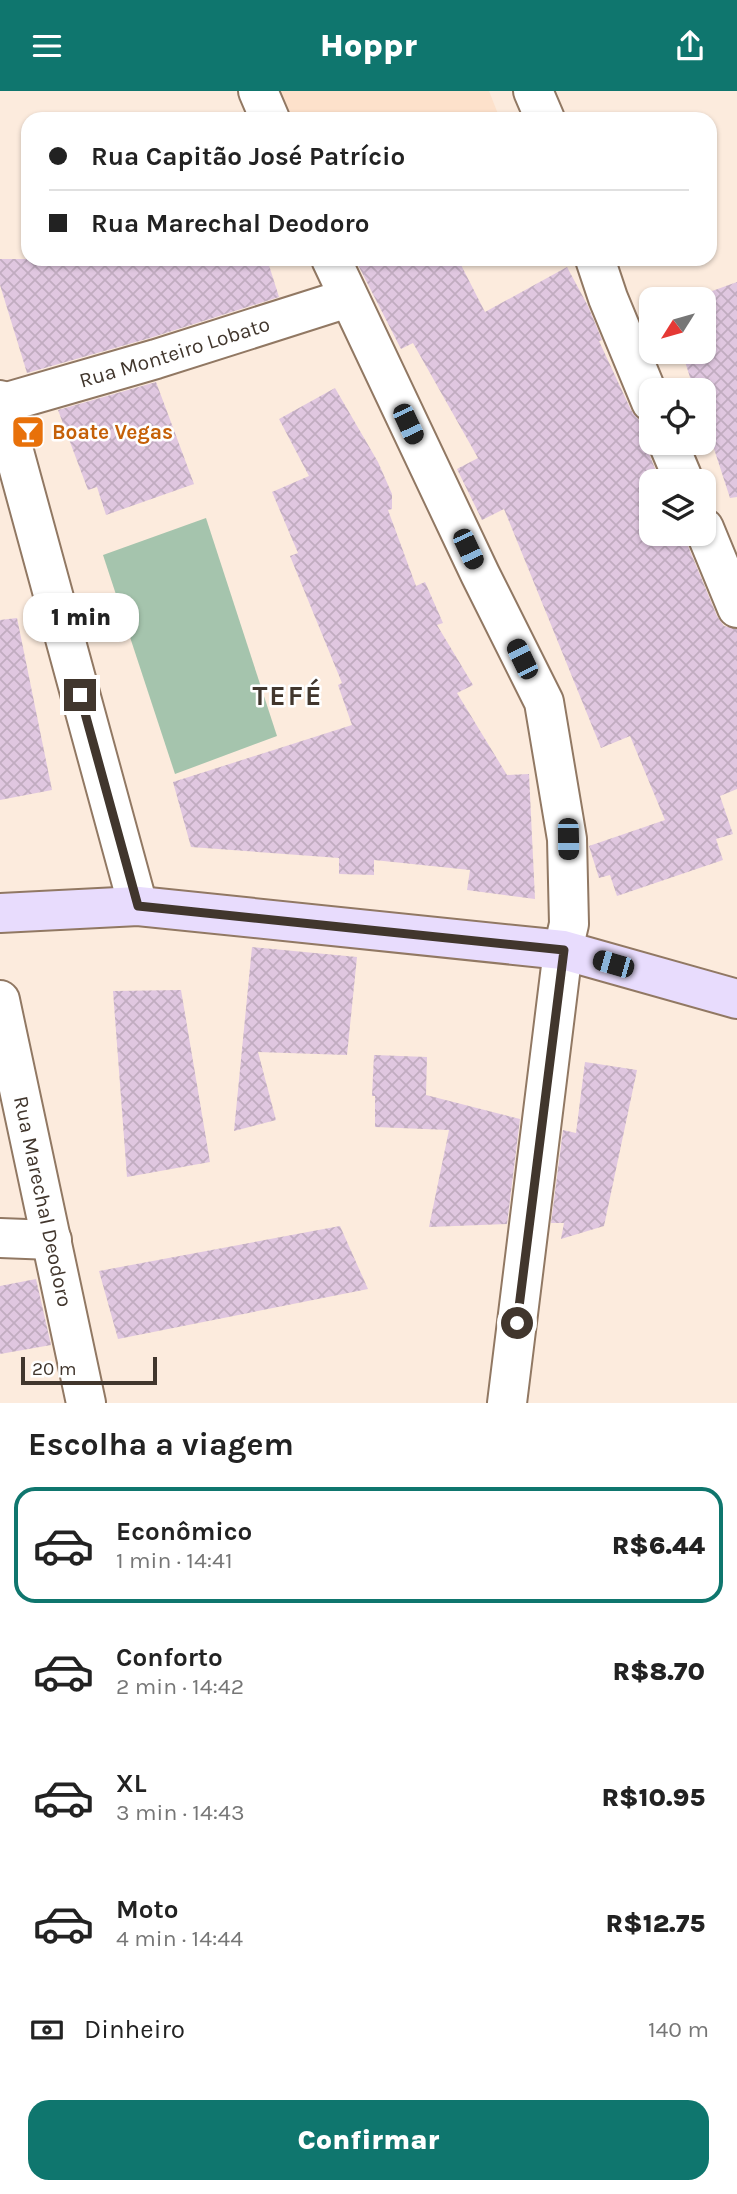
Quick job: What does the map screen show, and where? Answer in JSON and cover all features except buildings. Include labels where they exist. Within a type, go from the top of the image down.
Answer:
[{"type":"street","points":[[258,91],[267,112]]},
{"type":"street","points":[[533,91],[542,112]]},
{"type":"street","points":[[334,266],[480,575],[544,702],[568,839],[569,924],[507,1403]]},
{"type":"street","points":[[597,266],[641,378]]},
{"type":"street","name":"Rua Monteiro Lobato","points":[[0,403],[156,359],[348,298]]},
{"type":"street","points":[[0,403],[138,906]]},
{"type":"street","points":[[711,546],[737,608]]},
{"type":"street","points":[[0,913],[138,906],[564,950],[737,999]]},
{"type":"street","name":"Rua Marechal Deodoro","points":[[0,1000],[86,1403]]},
{"type":"street","points":[[0,1237],[52,1240]]},
{"type":"shaded area","points":[[272,91],[489,91],[497,112],[281,112]]},
{"type":"green space","points":[[206,518],[277,736],[175,774],[103,555]]},
{"type":"place","name":"Boate Vegas","points":[[28,432]]},
{"type":"district","name":"TEFÉ","points":[[288,695]]},
{"type":"route","points":[[80,695],[138,906],[564,950],[517,1323]]}]
